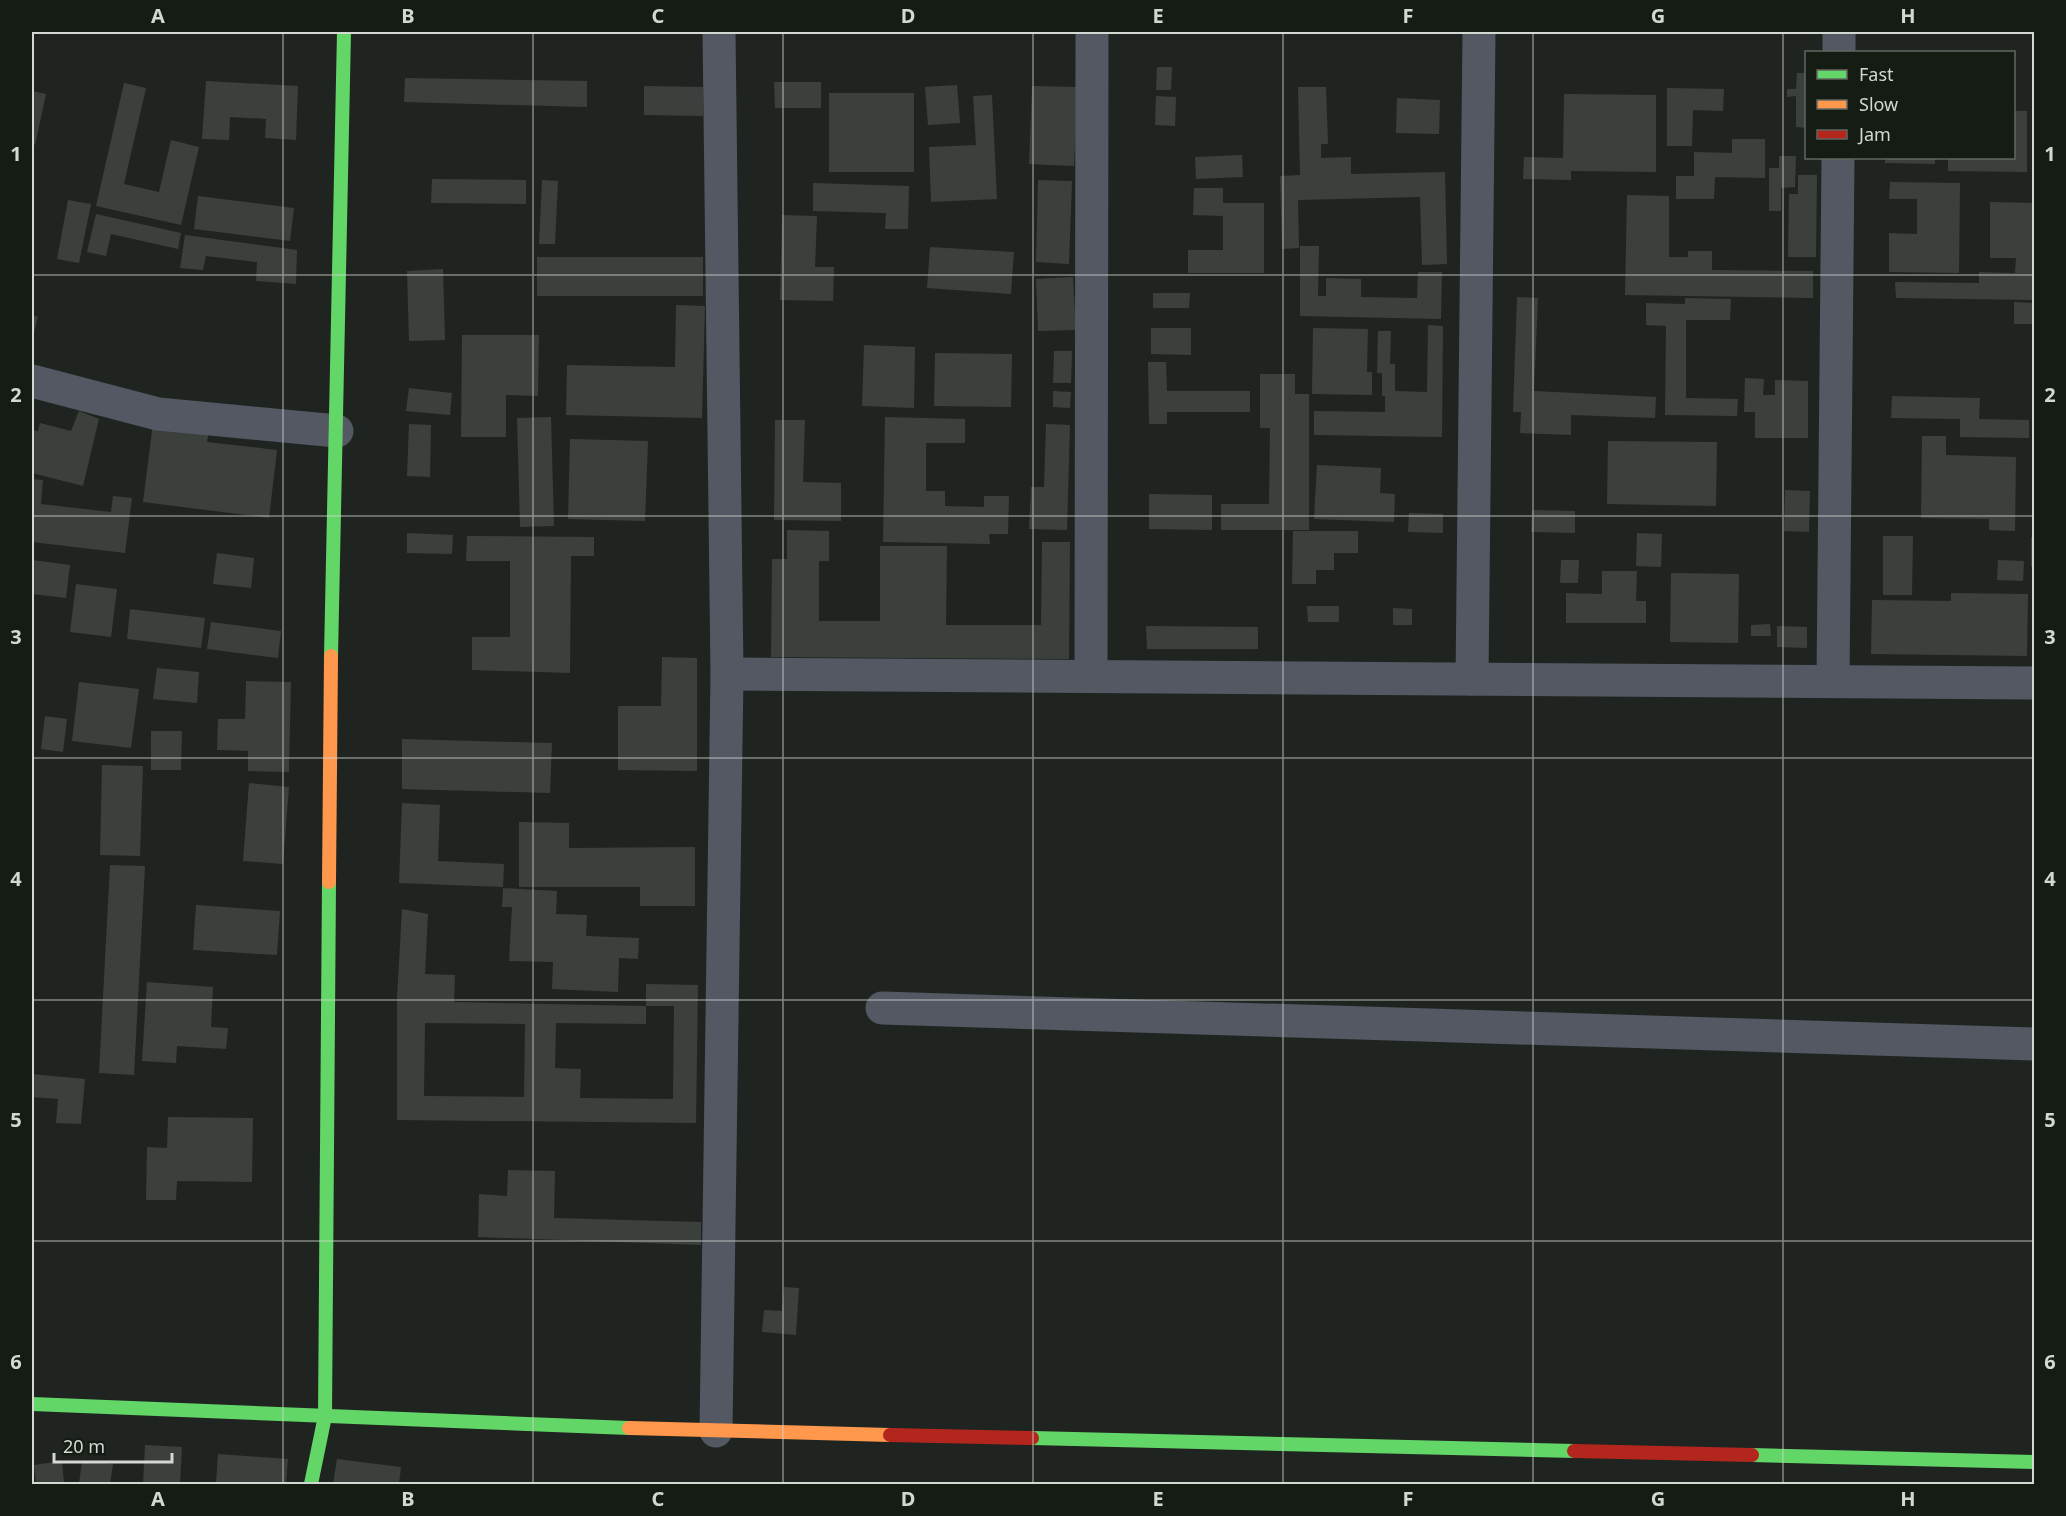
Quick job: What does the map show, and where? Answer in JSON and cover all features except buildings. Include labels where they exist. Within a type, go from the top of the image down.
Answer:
[{"type":"street","points":[[311,1485],[325,1416],[331,676],[338,431],[344,32]]},
{"type":"street","points":[[716,1431],[727,674],[719,32]]},
{"type":"street","points":[[1090,676],[1092,32]]},
{"type":"street","points":[[1472,679],[1479,32]]},
{"type":"street","points":[[1839,32],[1839,51]]},
{"type":"street","points":[[1833,681],[1838,159]]},
{"type":"street","points":[[32,381],[158,414],[338,431]]},
{"type":"street","points":[[727,674],[2034,683]]},
{"type":"street","points":[[882,1008],[2034,1044]]},
{"type":"street","points":[[32,1404],[716,1431],[2034,1462]]},
{"type":"traffic: fast","points":[[331,656],[344,32]]},
{"type":"traffic: fast","points":[[311,1484],[325,1416],[329,882]]},
{"type":"traffic: fast","points":[[32,1404],[629,1428]]},
{"type":"traffic: fast","points":[[1032,1438],[1574,1451]]},
{"type":"traffic: fast","points":[[1752,1455],[2034,1462]]},
{"type":"traffic: slow","points":[[329,882],[331,656]]},
{"type":"traffic: slow","points":[[629,1428],[890,1435]]},
{"type":"traffic: jam","points":[[890,1435],[1032,1438]]},
{"type":"traffic: jam","points":[[1574,1451],[1752,1455]]}]
